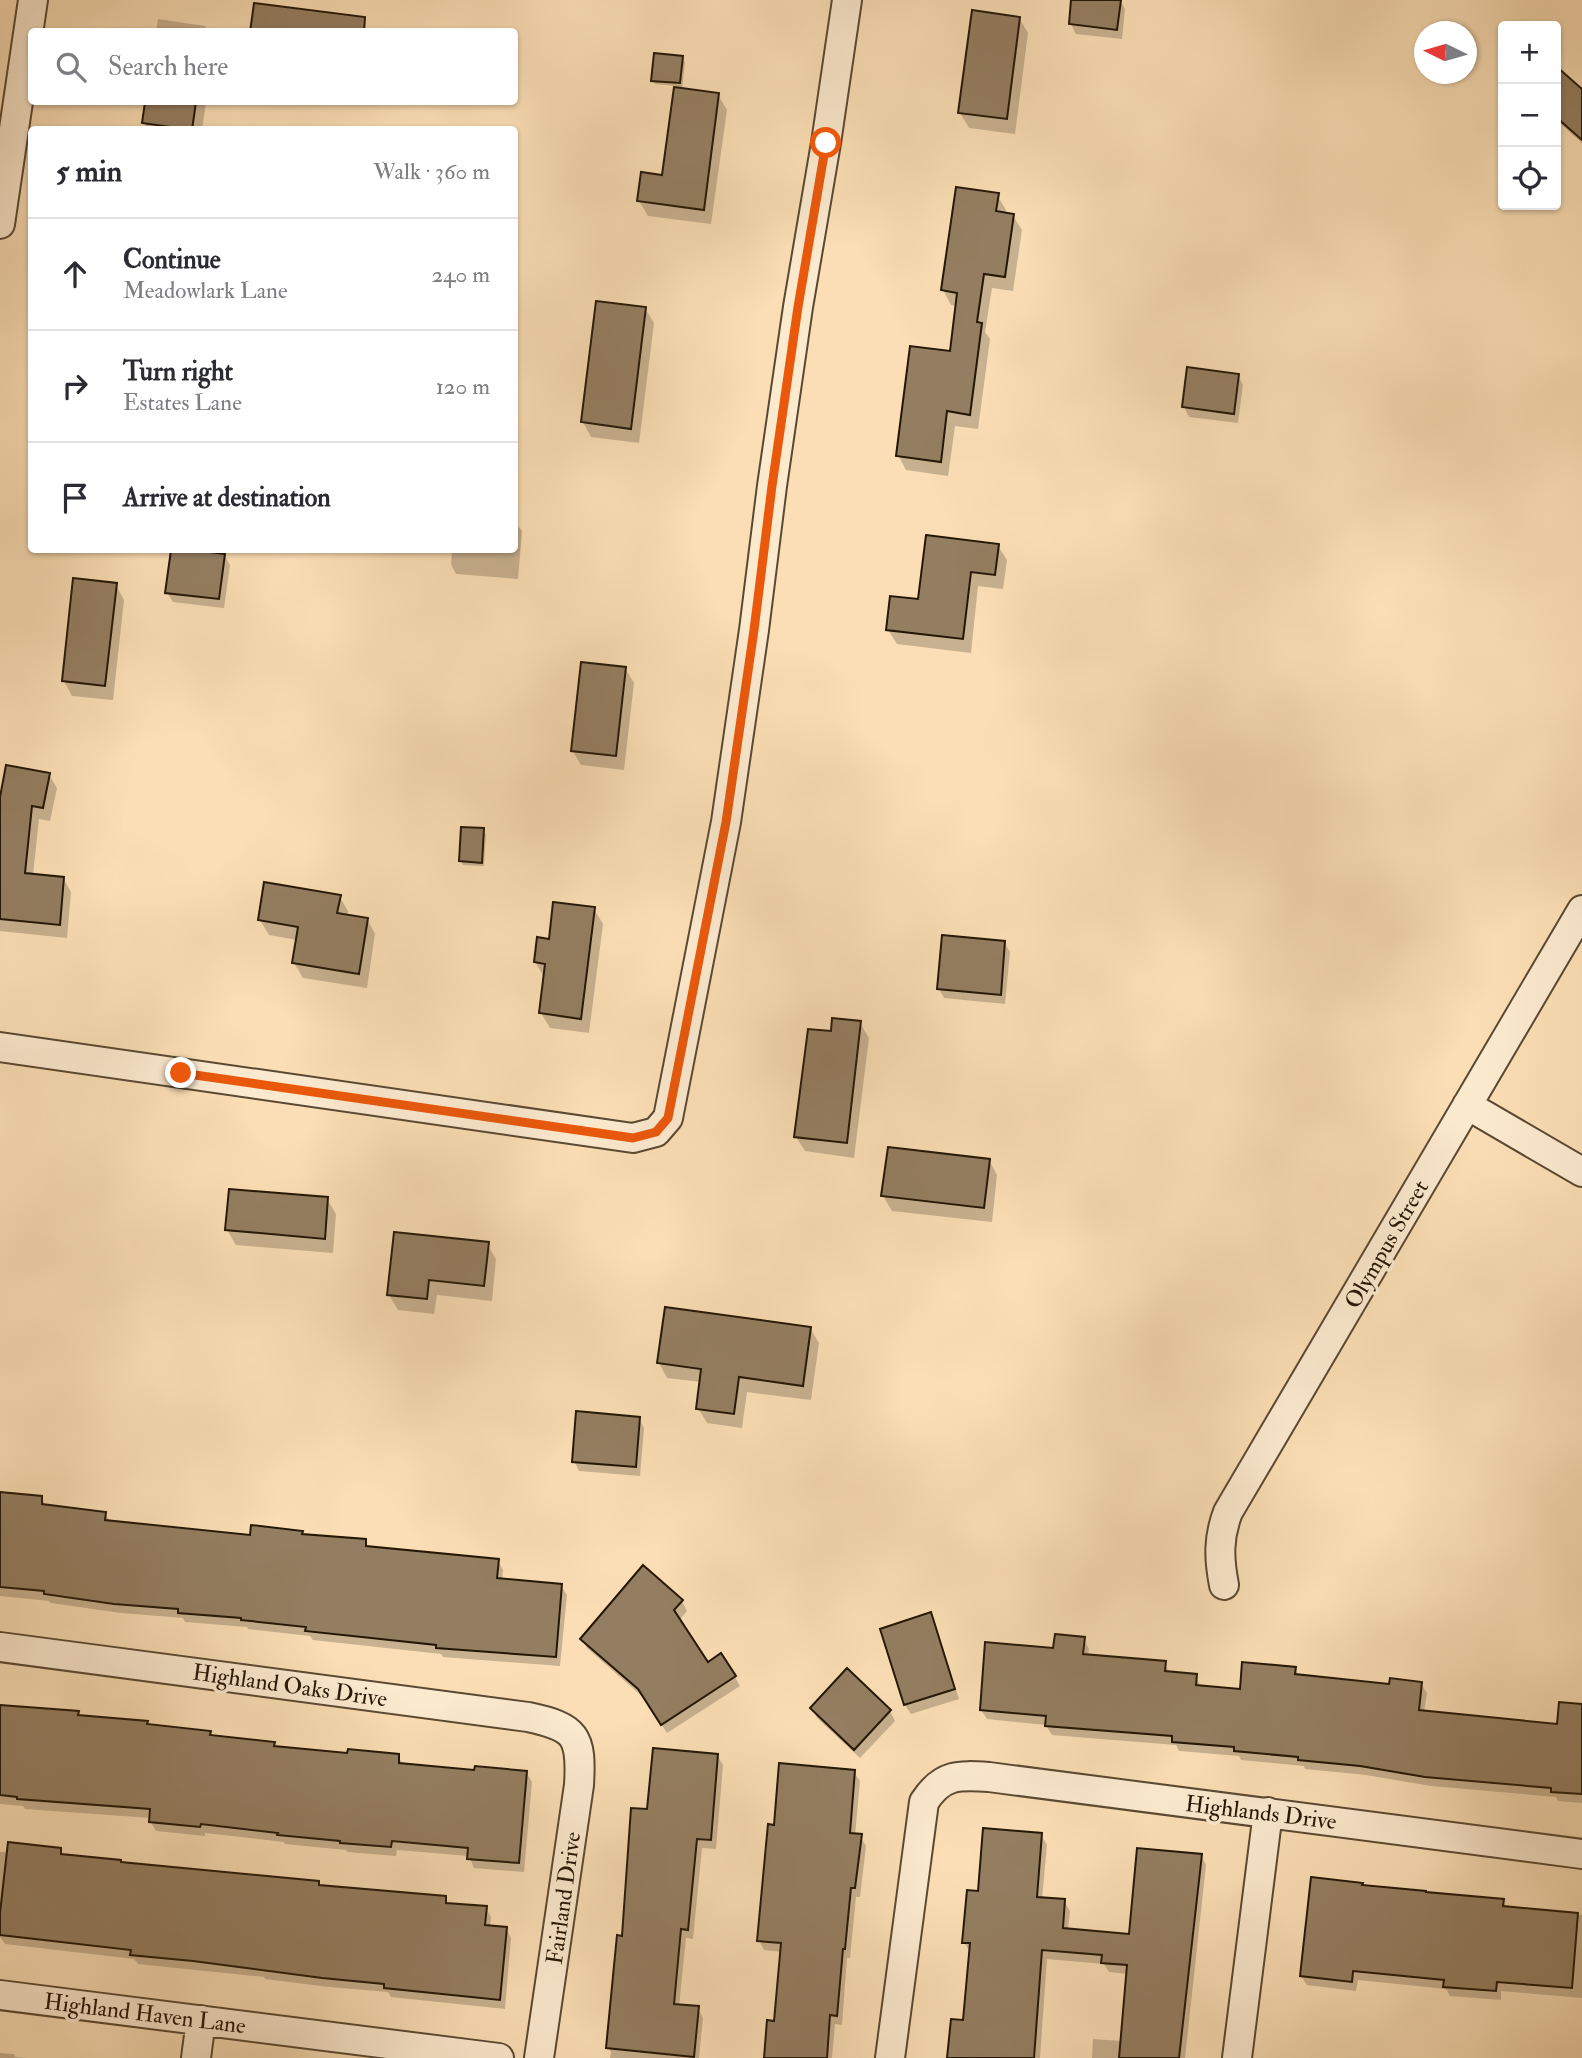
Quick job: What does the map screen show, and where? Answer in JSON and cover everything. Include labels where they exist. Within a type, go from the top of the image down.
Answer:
[{"type":"street","points":[[29,28],[33,0]]},
{"type":"street","points":[[0,1047],[633,1138],[656,1132],[668,1118],[726,822],[796,321],[847,0]]},
{"type":"street","points":[[0,224],[28,34]]},
{"type":"street","name":"Olympus Street","points":[[1224,1586],[1219,1543],[1228,1512],[1582,910]]},
{"type":"street","points":[[1467,1105],[1582,1172]]},
{"type":"street","name":"Highland Oaks Drive","points":[[0,1647],[528,1717],[554,1722],[575,1738]]},
{"type":"street","name":"Fairland Drive","points":[[540,2058],[579,1785],[579,1750],[575,1738]]},
{"type":"street","name":"Highlands Drive","points":[[890,2058],[925,1802],[932,1790],[953,1776],[989,1777],[1582,1854]]},
{"type":"street","points":[[1237,2058],[1268,1812]]},
{"type":"street","name":"Highland Haven Lane","points":[[0,1995],[499,2058]]},
{"type":"street","points":[[196,2058],[201,2020]]},
{"type":"building","points":[[1071,0],[1121,0],[1117,30],[1069,24]]},
{"type":"building","points":[[254,3],[365,17],[364,28],[251,28]]},
{"type":"building","points":[[972,10],[1020,17],[1007,119],[958,113]]},
{"type":"building","points":[[654,53],[683,56],[680,83],[651,81]]},
{"type":"building","points":[[1561,70],[1582,89],[1582,140],[1561,121]]},
{"type":"building","points":[[674,87],[719,93],[704,210],[637,201],[641,172],[662,175]]},
{"type":"building","points":[[145,105],[196,105],[193,126],[142,123]]},
{"type":"building","points":[[956,187],[999,193],[996,211],[1014,214],[1005,277],[984,274],[977,322],[982,323],[970,415],[947,411],[941,462],[896,456],[910,346],[950,351],[957,293],[941,290]]},
{"type":"building","points":[[596,301],[646,307],[631,429],[581,422]]},
{"type":"building","points":[[1187,367],[1239,374],[1234,414],[1182,407]]},
{"type":"building","points":[[926,535],[999,544],[995,575],[971,572],[963,639],[886,630],[890,596],[918,599]]},
{"type":"building","points":[[171,553],[225,554],[219,599],[165,593]]},
{"type":"building","points":[[73,578],[117,583],[105,686],[62,681]]},
{"type":"building","points":[[581,662],[626,667],[616,756],[571,751]]},
{"type":"building","points":[[6,765],[50,773],[43,808],[32,806],[25,873],[64,877],[60,925],[0,919],[0,797]]},
{"type":"building","points":[[461,827],[484,828],[482,863],[459,861]]},
{"type":"building","points":[[264,882],[341,895],[337,913],[368,918],[359,974],[292,963],[298,927],[258,920]]},
{"type":"building","points":[[553,902],[595,907],[581,1019],[539,1013],[545,964],[534,962],[537,937],[549,939]]},
{"type":"building","points":[[942,935],[1005,941],[1001,995],[937,989]]},
{"type":"building","points":[[832,1018],[861,1021],[847,1143],[794,1137],[808,1029],[831,1031]]},
{"type":"building","points":[[888,1147],[990,1159],[984,1208],[881,1196]]},
{"type":"building","points":[[229,1189],[328,1197],[325,1239],[225,1230]]},
{"type":"building","points":[[394,1232],[489,1242],[484,1286],[429,1280],[427,1299],[387,1295]]},
{"type":"building","points":[[665,1307],[811,1327],[803,1386],[739,1377],[734,1414],[696,1409],[701,1369],[657,1363]]},
{"type":"building","points":[[576,1411],[640,1417],[636,1467],[572,1462]]},
{"type":"building","points":[[0,1492],[42,1496],[42,1504],[106,1512],[105,1520],[250,1535],[251,1525],[303,1531],[302,1534],[366,1539],[366,1546],[499,1559],[497,1578],[562,1584],[556,1657],[436,1648],[436,1645],[305,1631],[306,1627],[178,1613],[178,1609],[114,1604],[44,1594],[44,1591],[0,1587]]},
{"type":"building","points":[[643,1565],[683,1600],[674,1610],[708,1662],[721,1653],[736,1676],[661,1725],[638,1689],[580,1639]]},
{"type":"building","points":[[931,1612],[955,1689],[904,1705],[880,1629]]},
{"type":"building","points":[[1055,1634],[1085,1637],[1083,1654],[1166,1661],[1165,1671],[1197,1674],[1196,1685],[1240,1689],[1242,1662],[1296,1667],[1295,1674],[1389,1684],[1390,1678],[1422,1682],[1419,1710],[1557,1724],[1559,1702],[1582,1704],[1582,1794],[1551,1792],[1551,1788],[1425,1777],[1360,1766],[1298,1760],[1298,1757],[1234,1751],[1234,1747],[1172,1742],[1172,1736],[1045,1726],[1046,1716],[980,1710],[985,1642],[1053,1648]]},
{"type":"building","points":[[847,1668],[891,1710],[854,1750],[810,1708]]},
{"type":"building","points":[[0,1705],[79,1711],[78,1715],[148,1721],[147,1724],[211,1731],[210,1735],[275,1742],[274,1746],[347,1753],[348,1749],[399,1754],[399,1763],[474,1770],[475,1766],[527,1771],[519,1863],[467,1859],[468,1848],[392,1841],[391,1847],[340,1843],[201,1824],[200,1827],[149,1822],[150,1809],[17,1799],[0,1795]]},
{"type":"building","points":[[653,1748],[718,1754],[711,1840],[697,1839],[688,1930],[681,1929],[674,2004],[699,2006],[694,2057],[606,2048],[617,1935],[622,1936],[631,1808],[647,1809]]},
{"type":"building","points":[[779,1763],[855,1770],[850,1833],[862,1834],[855,1888],[851,1888],[837,2016],[830,2015],[827,2058],[764,2058],[767,2020],[774,2021],[781,1943],[757,1941],[768,1824],[774,1825]]},
{"type":"building","points":[[983,1828],[1042,1833],[1037,1897],[1065,1899],[1063,1928],[1129,1934],[1137,1848],[1202,1854],[1179,2058],[1119,2058],[1127,1965],[1101,1963],[1102,1955],[1042,1950],[1034,2058],[947,2058],[951,2019],[963,2020],[970,1943],[962,1943],[967,1890],[978,1891]]},
{"type":"building","points":[[8,1842],[61,1848],[61,1854],[319,1881],[319,1885],[446,1896],[446,1903],[487,1906],[485,1925],[507,1927],[500,2000],[130,1955],[131,1950],[0,1935]]},
{"type":"building","points":[[1311,1877],[1363,1883],[1362,1885],[1504,1899],[1503,1906],[1578,1913],[1572,1988],[1497,1982],[1496,1991],[1443,1987],[1444,1980],[1353,1971],[1352,1982],[1300,1976]]},
{"type":"route","points":[[181,1073],[633,1138],[656,1132],[668,1118],[726,822],[798,307],[826,143]]}]
